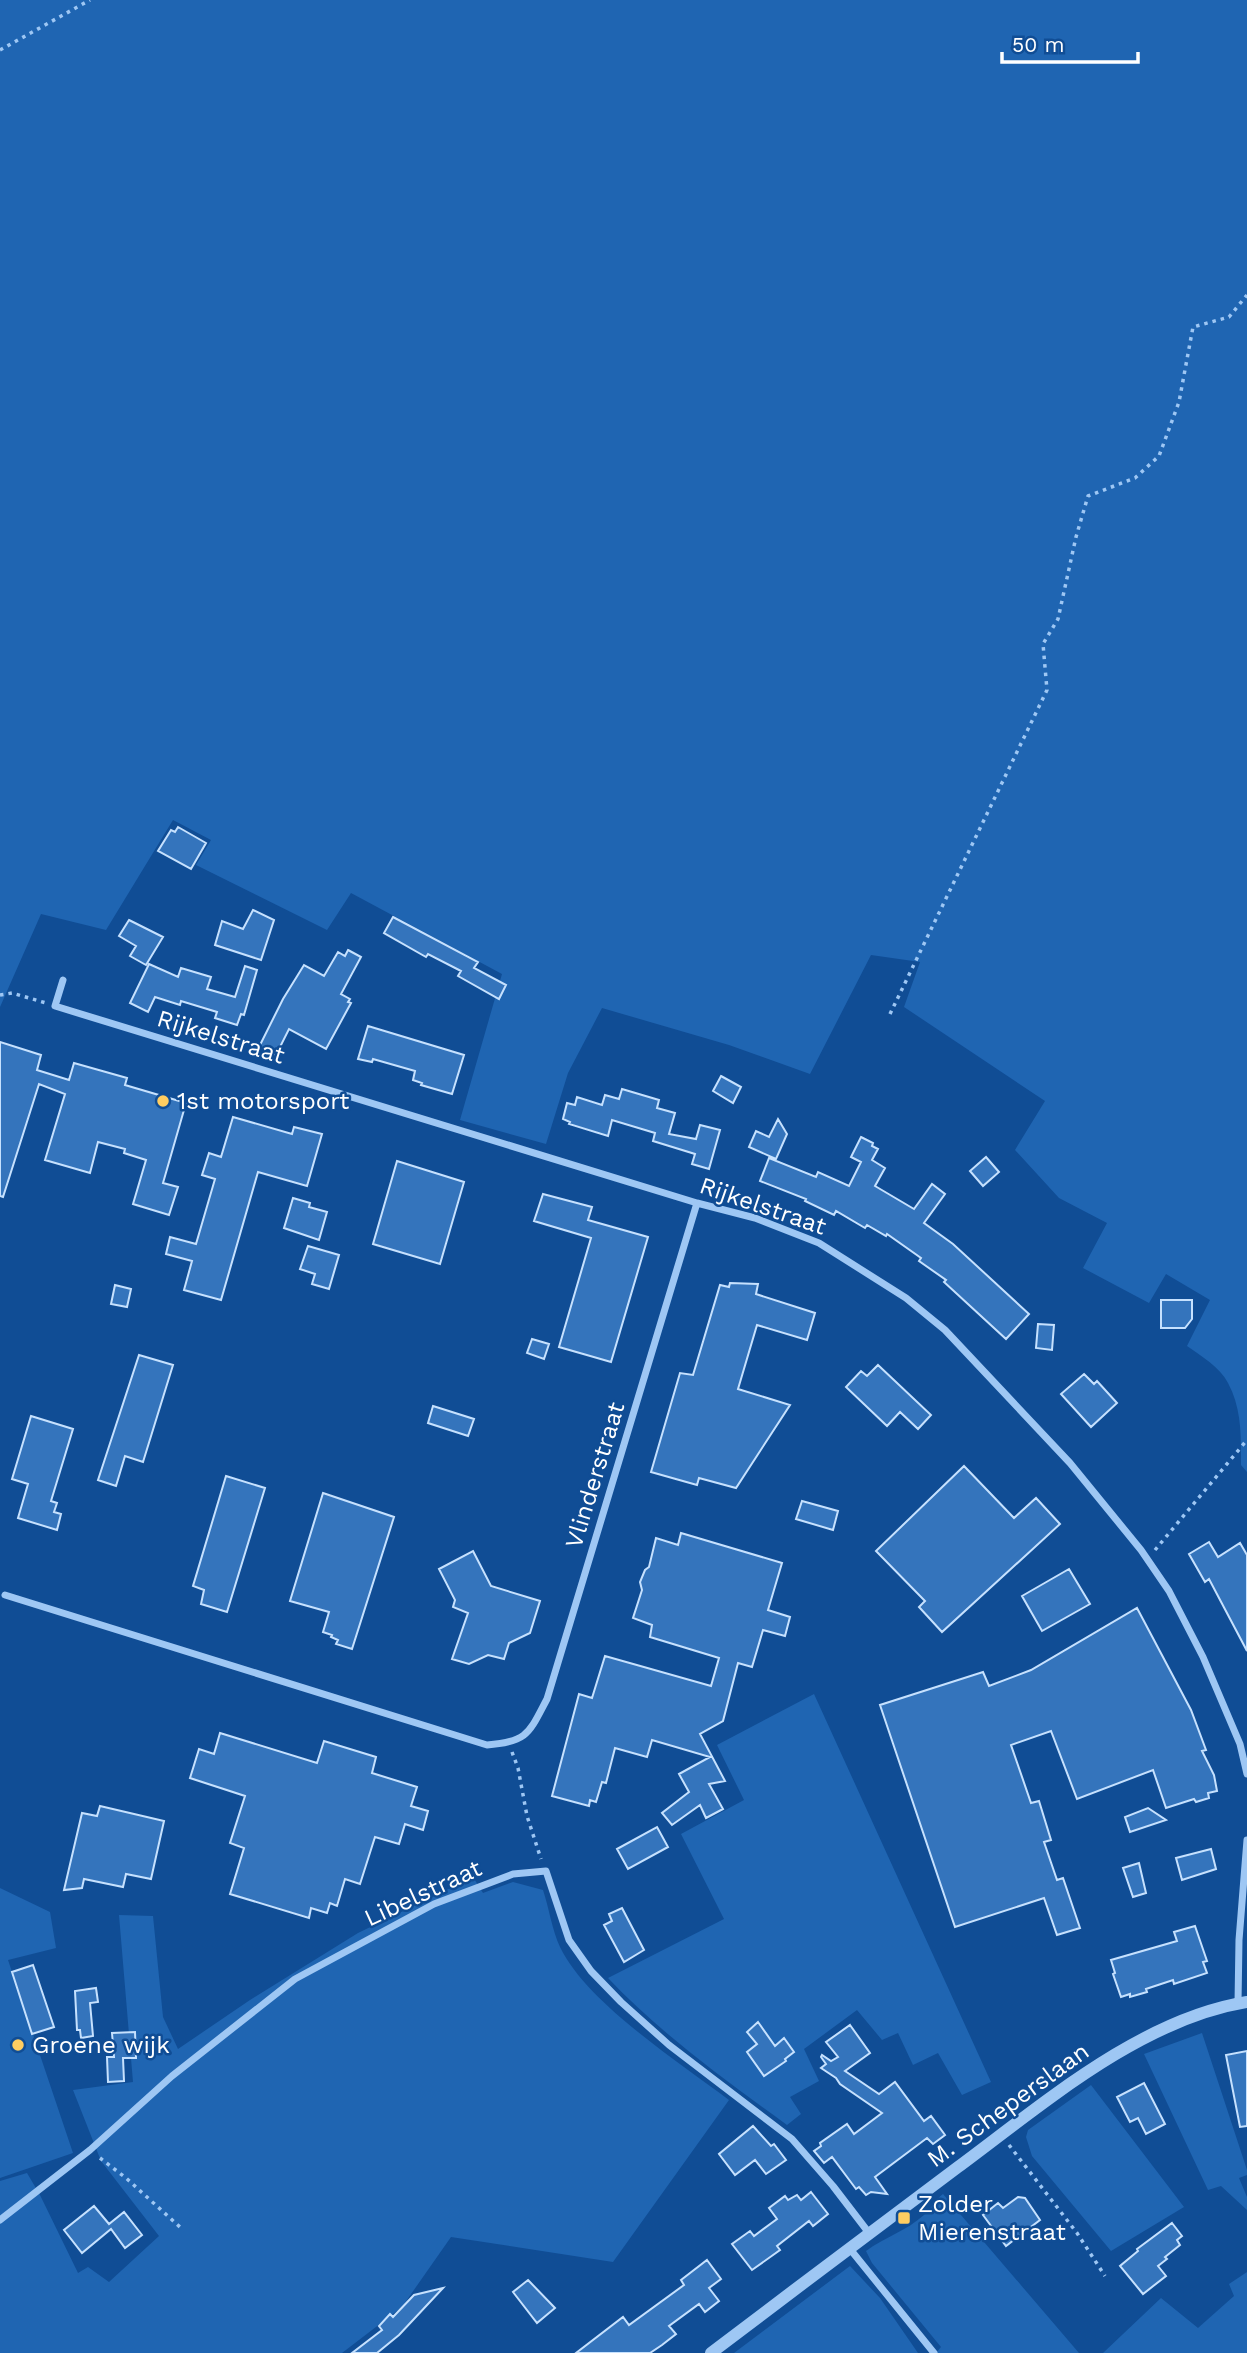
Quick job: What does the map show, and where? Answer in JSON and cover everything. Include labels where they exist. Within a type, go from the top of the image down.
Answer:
[{"type":"street","points":[[55,1006],[63,980]]},
{"type":"street","name":"Rijkelstraat","points":[[55,1006],[697,1203],[755,1218],[819,1243],[906,1298],[945,1330],[1070,1463],[1147,1559],[1169,1591],[1203,1657],[1240,1744],[1247,1774]]},
{"type":"street","name":"Vlinderstraat","points":[[508,1743],[530,1733],[547,1699],[697,1203]]},
{"type":"street","points":[[5,1595],[487,1745],[508,1743]]},
{"type":"street","points":[[1242,2002],[1239,1940],[1247,1840]]},
{"type":"street","points":[[546,1871],[569,1940],[591,1971],[621,2003],[669,2045],[792,2139],[869,2233]]},
{"type":"street","name":"Libelstraat","points":[[0,2220],[90,2150],[172,2076],[295,1979],[434,1904],[513,1874],[546,1871]]},
{"type":"street","name":"M. Scheperslaan","points":[[711,2353],[1040,2105],[1130,2044],[1182,2021],[1242,2002]]},
{"type":"street","points":[[850,2249],[934,2353]]},
{"type":"path","points":[[0,50],[90,0]]},
{"type":"path","points":[[890,1014],[1046,690],[1043,644],[1058,619],[1088,496],[1135,478],[1159,456],[1179,402],[1193,327],[1230,317],[1247,295]]},
{"type":"path","points":[[0,995],[12,993],[55,1006]]},
{"type":"path","points":[[1147,1559],[1247,1440]]},
{"type":"path","points":[[508,1743],[518,1768],[527,1816],[546,1871]]},
{"type":"path","points":[[1001,2135],[1077,2233],[1105,2276]]},
{"type":"path","points":[[90,2150],[126,2178],[181,2228]]},
{"type":"shaded area","points":[[0,0],[1247,0],[1247,1472],[1241,1465],[1241,1434],[1233,1393],[1225,1377],[1187,1346],[1210,1300],[1166,1274],[1149,1303],[1083,1268],[1107,1223],[1059,1198],[1015,1150],[1045,1101],[904,1007],[920,962],[871,955],[810,1074],[729,1045],[602,1008],[568,1073],[546,1144],[460,1120],[502,974],[351,893],[327,930],[196,865],[211,840],[173,820],[106,930],[41,914],[0,1007]]},
{"type":"shaded area","points":[[814,1694],[991,2082],[962,2095],[938,2053],[913,2065],[898,2033],[882,2040],[857,2010],[804,2049],[819,2081],[790,2097],[801,2114],[787,2125],[671,2037],[608,1978],[724,1919],[681,1834],[744,1800],[717,1745]]},
{"type":"shaded area","points":[[473,1877],[483,1893],[513,1882],[543,1890],[560,1947],[591,1989],[636,2030],[729,2100],[613,2262],[451,2237],[402,2307],[342,2353],[0,2353],[0,2181],[27,2173],[78,2273],[88,2267],[109,2282],[159,2236],[101,2161],[73,2090],[133,2082],[119,1915],[153,1916],[163,2017],[178,2049],[250,2000],[358,1933]]},
{"type":"shaded area","name":"Groene wijk","points":[[0,1888],[50,1912],[56,1948],[8,1960],[73,2153],[0,2178]]},
{"type":"shaded area","points":[[1202,2033],[1247,2170],[1247,2175],[1239,2178],[1247,2197],[1247,2210],[1221,2186],[1208,2190],[1144,2054]]},
{"type":"shaded area","points":[[1091,2085],[1184,2207],[1111,2251],[1032,2156],[1026,2137],[1028,2130]]},
{"type":"shaded area","points":[[943,2194],[1079,2353],[936,2353],[941,2347],[872,2263],[866,2251],[917,2221]]},
{"type":"shaded area","points":[[850,2266],[880,2298],[918,2353],[734,2353]]},
{"type":"shaded area","points":[[1247,2272],[1247,2353],[1103,2353],[1161,2298],[1198,2328],[1234,2296],[1229,2284]]},
{"type":"building","points":[[178,827],[206,843],[191,869],[158,851],[171,830],[175,832]]},
{"type":"building","points":[[253,910],[274,920],[261,960],[215,945],[222,921],[243,929]]},
{"type":"building","points":[[393,917],[478,962],[474,968],[506,985],[499,999],[458,976],[461,971],[428,954],[426,957],[384,933]]},
{"type":"building","points":[[129,920],[163,937],[146,965],[130,956],[136,946],[119,936]]},
{"type":"building","points":[[348,950],[361,957],[341,994],[350,999],[348,1002],[351,1003],[326,1049],[289,1029],[276,1055],[259,1047],[304,965],[324,976],[338,952],[345,956]]},
{"type":"building","points":[[149,964],[178,977],[181,968],[211,977],[207,989],[235,997],[245,966],[257,970],[244,1015],[241,1014],[237,1025],[215,1018],[217,1012],[181,1001],[180,1005],[155,997],[148,1012],[130,1003]]},
{"type":"building","points":[[368,1026],[464,1055],[452,1094],[421,1085],[422,1083],[413,1080],[415,1071],[373,1059],[372,1062],[358,1059]]},
{"type":"building","points":[[0,1042],[41,1055],[37,1070],[69,1080],[74,1063],[127,1078],[125,1085],[186,1103],[163,1183],[178,1187],[169,1215],[133,1204],[146,1160],[124,1153],[125,1149],[98,1142],[90,1173],[45,1160],[65,1094],[39,1084],[3,1197],[0,1196]]},
{"type":"building","points":[[721,1076],[741,1087],[733,1103],[713,1091]]},
{"type":"building","points":[[622,1089],[659,1100],[657,1108],[675,1113],[669,1134],[696,1139],[700,1125],[720,1130],[709,1169],[692,1164],[695,1154],[653,1141],[655,1133],[612,1120],[608,1136],[569,1124],[570,1122],[563,1119],[567,1103],[575,1105],[577,1097],[602,1105],[605,1095],[619,1099]]},
{"type":"building","points":[[233,1117],[292,1134],[294,1127],[322,1134],[307,1186],[258,1172],[221,1300],[184,1290],[192,1261],[166,1254],[170,1237],[196,1244],[215,1179],[202,1175],[209,1153],[221,1157]]},
{"type":"building","points":[[778,1119],[787,1134],[776,1159],[749,1147],[756,1131],[769,1137]]},
{"type":"building","points":[[861,1137],[878,1149],[872,1160],[885,1168],[875,1186],[914,1209],[932,1184],[945,1194],[924,1223],[953,1244],[1029,1314],[1006,1339],[944,1282],[946,1280],[887,1234],[886,1236],[867,1225],[865,1228],[836,1211],[834,1215],[805,1201],[806,1199],[760,1181],[769,1158],[816,1177],[818,1172],[849,1186],[861,1162],[851,1157]]},
{"type":"building","points":[[986,1157],[999,1172],[983,1186],[970,1171]]},
{"type":"building","points":[[397,1161],[464,1182],[440,1264],[373,1244]]},
{"type":"building","points":[[543,1194],[592,1207],[588,1220],[648,1237],[611,1362],[559,1347],[591,1238],[534,1221]]},
{"type":"building","points":[[293,1198],[310,1203],[309,1207],[327,1212],[319,1240],[284,1228]]},
{"type":"building","points":[[308,1246],[339,1255],[329,1289],[312,1284],[315,1274],[300,1269]]},
{"type":"building","points":[[730,1283],[758,1284],[756,1294],[815,1313],[807,1340],[757,1325],[738,1389],[790,1405],[736,1488],[699,1478],[697,1485],[651,1472],[680,1373],[693,1375],[720,1285],[729,1287]]},
{"type":"building","points":[[115,1285],[131,1289],[127,1307],[111,1304]]},
{"type":"building","points":[[1161,1300],[1192,1300],[1192,1319],[1185,1328],[1161,1328]]},
{"type":"building","points":[[1038,1324],[1054,1325],[1052,1350],[1036,1348]]},
{"type":"building","points":[[532,1339],[549,1344],[544,1359],[527,1353]]},
{"type":"building","points":[[139,1355],[173,1365],[143,1462],[125,1456],[116,1486],[98,1480]]},
{"type":"building","points":[[878,1365],[931,1415],[918,1429],[900,1412],[887,1426],[846,1387],[861,1371],[867,1376]]},
{"type":"building","points":[[1084,1374],[1094,1384],[1097,1381],[1117,1403],[1091,1427],[1061,1394]]},
{"type":"building","points":[[433,1406],[474,1419],[468,1436],[428,1423]]},
{"type":"building","points":[[31,1416],[73,1429],[51,1501],[57,1503],[54,1512],[61,1514],[57,1530],[18,1518],[28,1484],[12,1479]]},
{"type":"building","points":[[964,1466],[1014,1518],[1036,1498],[1060,1524],[942,1632],[919,1607],[925,1601],[876,1551]]},
{"type":"building","points":[[226,1476],[265,1488],[227,1612],[201,1604],[204,1590],[193,1586]]},
{"type":"building","points":[[323,1493],[394,1517],[352,1649],[336,1644],[338,1640],[323,1632],[329,1612],[290,1601]]},
{"type":"building","points":[[802,1501],[838,1511],[833,1530],[796,1519]]},
{"type":"building","points":[[681,1533],[782,1563],[768,1610],[790,1617],[785,1636],[763,1630],[752,1667],[738,1663],[723,1721],[700,1734],[725,1781],[709,1784],[723,1809],[706,1818],[700,1805],[672,1825],[662,1813],[689,1792],[679,1774],[710,1757],[652,1740],[647,1757],[615,1748],[606,1783],[602,1782],[596,1802],[590,1800],[589,1806],[552,1796],[579,1694],[592,1698],[605,1656],[711,1686],[719,1658],[650,1637],[652,1625],[633,1618],[642,1590],[640,1582],[649,1567],[656,1538],[678,1545]]},
{"type":"building","points":[[1209,1542],[1218,1557],[1240,1543],[1247,1555],[1247,1651],[1209,1579],[1205,1582],[1189,1554]]},
{"type":"building","points":[[473,1551],[491,1586],[540,1601],[530,1633],[509,1643],[504,1659],[488,1655],[469,1664],[452,1659],[468,1613],[453,1607],[455,1600],[439,1569]]},
{"type":"building","points":[[1069,1569],[1090,1604],[1042,1631],[1022,1596]]},
{"type":"building","points":[[1137,1608],[1191,1710],[1217,1791],[1208,1793],[1209,1798],[1196,1802],[1194,1799],[1166,1808],[1153,1770],[1077,1799],[1051,1731],[1011,1745],[1031,1803],[1039,1801],[1051,1840],[1044,1842],[1057,1880],[1063,1878],[1080,1928],[1057,1935],[1044,1898],[955,1927],[880,1705],[983,1672],[989,1686],[1031,1670]]},
{"type":"building","points":[[220,1733],[317,1763],[324,1741],[376,1757],[372,1773],[417,1787],[411,1806],[428,1811],[423,1830],[405,1824],[399,1844],[375,1837],[360,1884],[345,1879],[337,1906],[330,1903],[327,1913],[311,1908],[309,1918],[230,1894],[244,1848],[230,1843],[245,1796],[190,1778],[199,1749],[214,1754]]},
{"type":"building","points":[[100,1806],[164,1821],[151,1879],[126,1874],[123,1887],[84,1879],[82,1888],[64,1890],[82,1813],[97,1816]]},
{"type":"building","points":[[1148,1808],[1166,1820],[1130,1832],[1125,1817]]},
{"type":"building","points":[[657,1827],[668,1847],[628,1869],[617,1849]]},
{"type":"building","points":[[1211,1849],[1216,1869],[1182,1880],[1176,1858]]},
{"type":"building","points":[[1139,1863],[1146,1893],[1133,1897],[1123,1868]]},
{"type":"building","points":[[622,1908],[644,1950],[624,1962],[604,1925],[612,1921],[609,1914]]},
{"type":"building","points":[[1195,1926],[1207,1961],[1203,1962],[1207,1973],[1174,1984],[1173,1980],[1130,1997],[1130,1994],[1121,1997],[1111,1960],[1177,1941],[1174,1932]]},
{"type":"building","points":[[33,1965],[54,2027],[32,2034],[12,1972]]},
{"type":"building","points":[[96,1988],[98,2002],[90,2003],[93,2036],[81,2038],[80,2030],[77,2030],[75,1991]]},
{"type":"building","points":[[758,2022],[775,2046],[784,2038],[794,2052],[764,2076],[747,2052],[757,2044],[747,2032]]},
{"type":"building","points":[[850,2025],[870,2053],[845,2071],[879,2094],[895,2082],[924,2121],[931,2116],[945,2135],[933,2144],[927,2138],[875,2177],[887,2194],[871,2192],[866,2195],[859,2187],[856,2189],[832,2157],[824,2163],[814,2151],[821,2146],[820,2143],[847,2124],[854,2134],[882,2113],[821,2068],[826,2064],[822,2055],[831,2061],[838,2057],[826,2042]]},
{"type":"building","points":[[135,2032],[136,2058],[123,2058],[124,2081],[108,2082],[107,2057],[114,2057],[112,2033]]},
{"type":"building","points":[[1247,2051],[1247,2126],[1240,2127],[1226,2055]]},
{"type":"building","points":[[1144,2083],[1165,2124],[1146,2134],[1138,2118],[1130,2122],[1117,2097]]},
{"type":"building","points":[[753,2126],[771,2146],[774,2144],[786,2160],[766,2174],[755,2160],[735,2175],[719,2154]]},
{"type":"building","points":[[811,2192],[828,2214],[813,2226],[809,2221],[777,2246],[780,2250],[752,2270],[732,2244],[750,2231],[754,2236],[777,2219],[769,2208],[785,2196],[788,2200],[797,2195],[801,2200]]},
{"type":"building","points":[[1018,2197],[1025,2198],[1040,2220],[1006,2246],[983,2215],[998,2203],[1003,2208]]},
{"type":"building","points":[[94,2206],[109,2224],[124,2212],[142,2235],[125,2248],[111,2229],[82,2253],[64,2230]]},
{"type":"building","points":[[1172,2223],[1182,2236],[1177,2240],[1180,2245],[1158,2266],[1166,2276],[1143,2294],[1120,2266],[1138,2251],[1137,2249]]},
{"type":"building","points":[[707,2260],[721,2279],[709,2288],[719,2301],[705,2312],[699,2304],[669,2326],[676,2334],[662,2345],[650,2353],[576,2353],[623,2317],[629,2325],[684,2285],[681,2280]]},
{"type":"building","points":[[528,2280],[555,2308],[537,2323],[513,2292]]},
{"type":"building","points":[[443,2288],[399,2335],[377,2353],[352,2353],[382,2330],[379,2326],[390,2314],[393,2317],[414,2295]]},
{"type":"place","name":"1st motorsport","points":[[163,1101]]},
{"type":"place","name":"Groene wijk","points":[[18,2045]]},
{"type":"place","name":"Zolder Mierenstraat","points":[[904,2218]]}]
